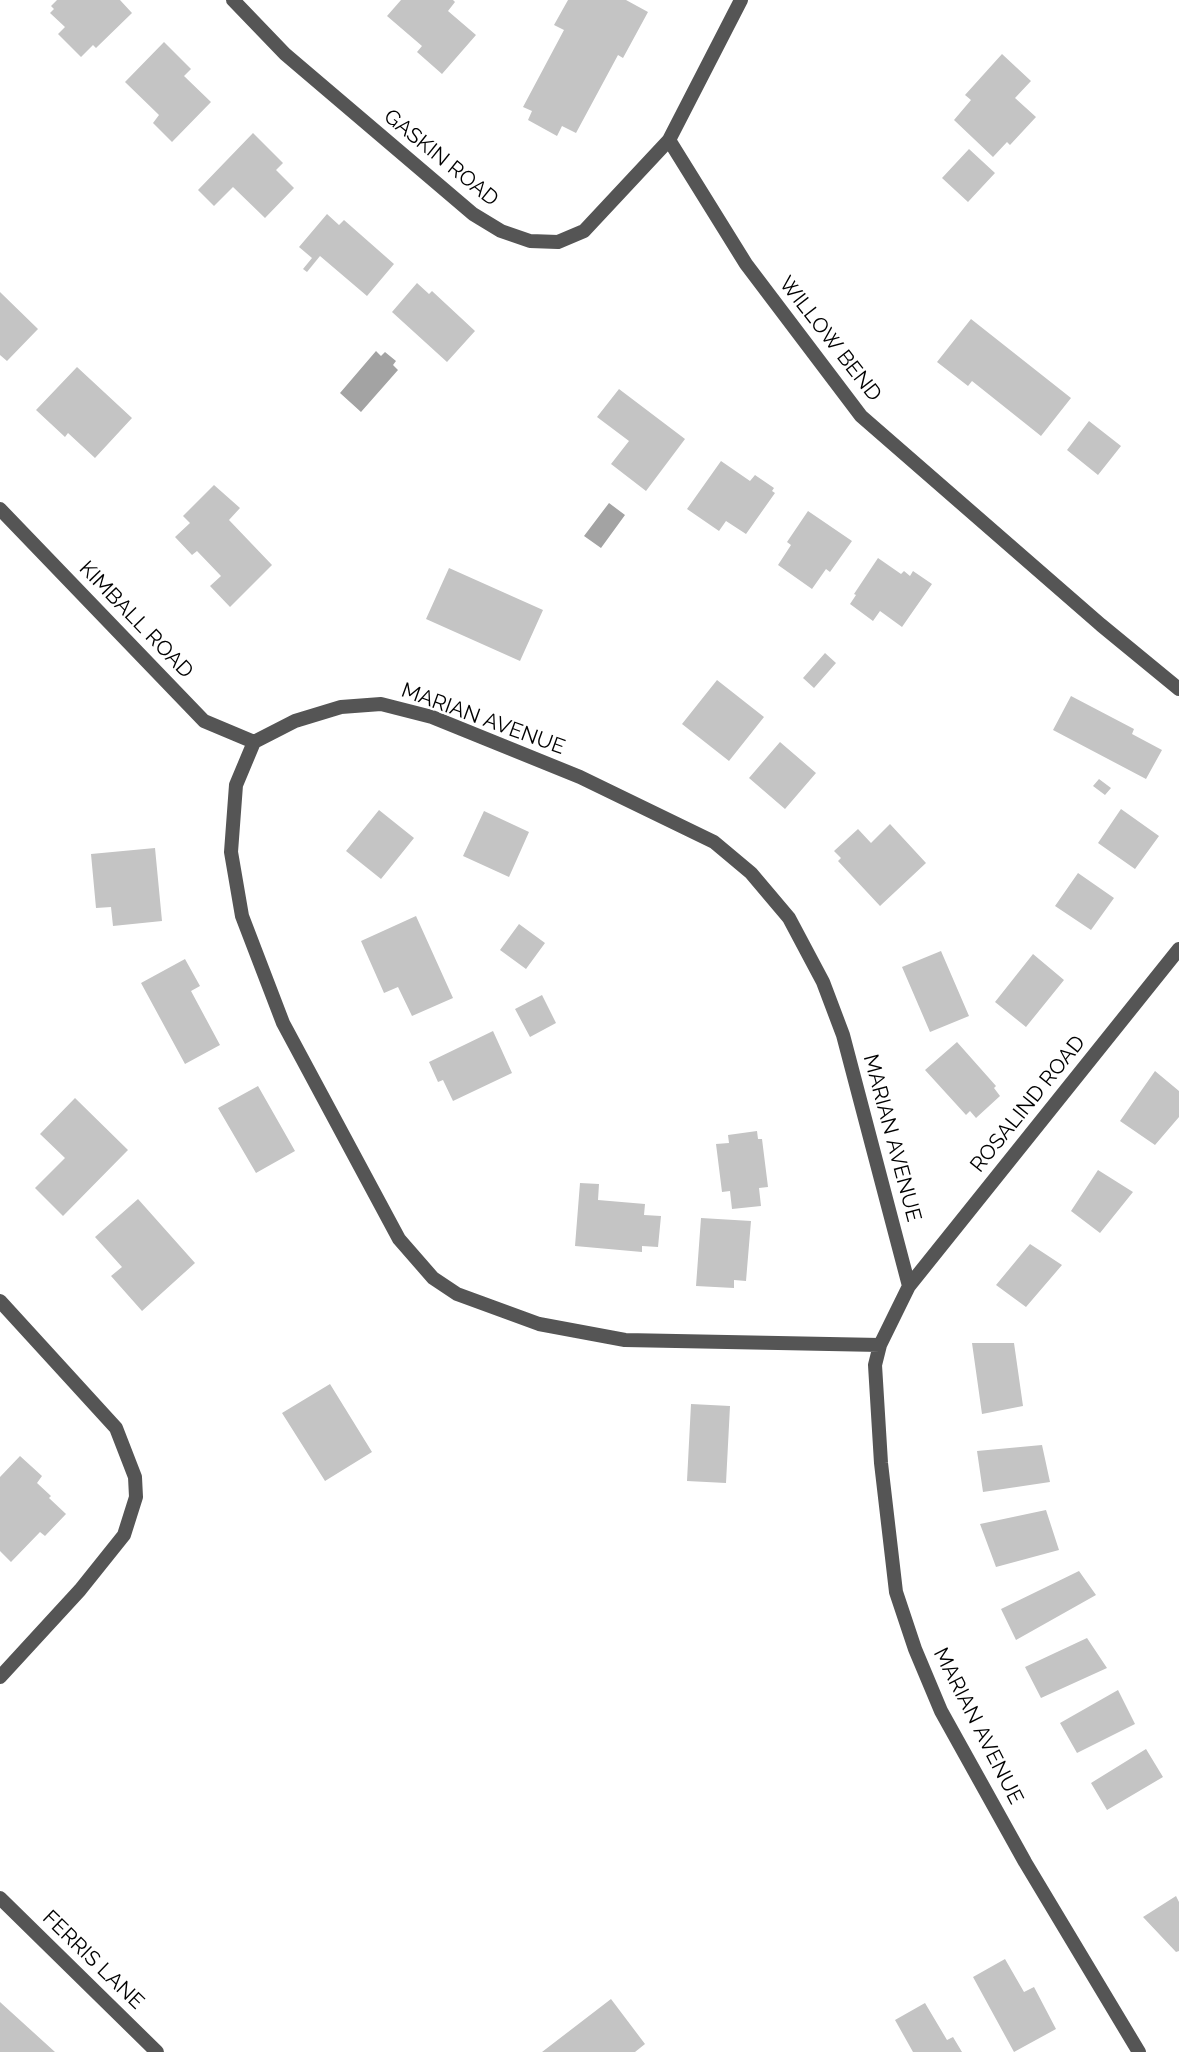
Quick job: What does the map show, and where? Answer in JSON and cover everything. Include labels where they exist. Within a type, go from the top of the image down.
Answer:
[{"type":"street","name":"GASKIN ROAD","points":[[233,0],[285,54],[473,214],[501,231],[530,241],[558,242],[584,231],[669,140]]},
{"type":"street","points":[[669,140],[741,0]]},
{"type":"street","name":"WILLOW BEND","points":[[669,140],[746,264],[861,416],[1179,690]]},
{"type":"street","name":"KIMBALL ROAD","points":[[0,509],[204,721],[254,742]]},
{"type":"street","name":"MARIAN AVENUE","points":[[254,742],[295,721],[341,706],[381,704],[432,717],[580,777],[714,842],[751,873],[789,918],[823,982],[843,1035],[909,1286],[880,1345],[875,1365],[881,1463],[897,1592],[915,1649],[941,1711],[1006,1828],[1139,2052]]},
{"type":"street","points":[[254,742],[236,785],[231,852],[242,916],[283,1023],[399,1239],[433,1278],[457,1294],[539,1324],[625,1340],[880,1345]]},
{"type":"street","name":"ROSALIND ROAD","points":[[909,1286],[1179,949]]},
{"type":"street","points":[[0,1301],[116,1428],[135,1477],[136,1497],[124,1535],[80,1590],[0,1677]]},
{"type":"street","name":"FERRIS LANE","points":[[0,1898],[158,2052]]},
{"type":"shaded area","points":[[376,351],[381,356],[385,352],[396,361],[393,365],[398,370],[361,412],[340,393]]},
{"type":"shaded area","points":[[609,503],[625,515],[601,548],[584,536]]},
{"type":"building","points":[[57,0],[120,0],[132,13],[96,48],[93,45],[81,57],[58,34],[65,27],[50,13],[54,9],[51,6]]},
{"type":"building","points":[[401,0],[453,0],[455,2],[448,11],[476,35],[442,74],[417,52],[422,46],[387,16]]},
{"type":"building","points":[[568,0],[626,0],[648,12],[623,58],[618,55],[576,133],[562,126],[557,136],[528,120],[532,111],[523,107],[564,30],[554,25]]},
{"type":"building","points":[[164,42],[191,69],[184,76],[211,102],[172,142],[153,123],[159,115],[125,82]]},
{"type":"building","points":[[1002,54],[1031,81],[1015,98],[1036,117],[1010,145],[1007,142],[993,157],[954,120],[971,100],[965,95]]},
{"type":"building","points":[[253,133],[283,163],[276,170],[294,188],[265,218],[233,187],[214,206],[198,190]]},
{"type":"building","points":[[969,149],[995,173],[968,202],[942,178]]},
{"type":"building","points":[[327,214],[339,225],[344,220],[394,264],[367,296],[320,256],[307,272],[303,269],[312,258],[299,247]]},
{"type":"building","points":[[417,283],[429,294],[432,291],[475,331],[447,362],[392,312]]},
{"type":"building","points":[[0,292],[38,329],[7,361],[0,355]]},
{"type":"building","points":[[971,319],[1071,398],[1041,436],[972,381],[968,386],[937,362]]},
{"type":"building","points":[[77,367],[132,418],[95,458],[68,433],[65,437],[36,410]]},
{"type":"building","points":[[619,389],[685,439],[646,491],[611,464],[629,441],[597,417]]},
{"type":"building","points":[[1089,421],[1121,446],[1098,475],[1067,450]]},
{"type":"building","points":[[721,461],[750,481],[755,475],[774,488],[772,491],[775,493],[746,534],[726,521],[719,531],[687,509]]},
{"type":"building","points":[[214,485],[240,508],[229,520],[272,565],[230,607],[210,586],[221,576],[197,551],[192,555],[175,537],[190,523],[183,516]]},
{"type":"building","points":[[808,511],[852,541],[830,572],[826,569],[812,589],[778,565],[791,545],[787,542]]},
{"type":"building","points":[[878,558],[901,574],[904,571],[910,576],[913,571],[932,584],[902,627],[880,611],[873,621],[850,604]]},
{"type":"building","points":[[449,568],[543,610],[520,661],[426,619]]},
{"type":"building","points":[[825,653],[836,663],[814,688],[803,678]]},
{"type":"building","points":[[717,680],[764,717],[729,761],[682,724]]},
{"type":"building","points":[[1071,696],[1134,729],[1132,734],[1162,750],[1146,779],[1053,730]]},
{"type":"building","points":[[780,742],[816,773],[785,809],[749,778]]},
{"type":"building","points":[[1099,779],[1111,788],[1105,795],[1093,786]]},
{"type":"building","points":[[1121,809],[1159,836],[1135,869],[1098,843]]},
{"type":"building","points":[[379,810],[414,838],[381,879],[346,851]]},
{"type":"building","points":[[484,811],[529,832],[509,877],[463,856]]},
{"type":"building","points":[[890,824],[926,863],[880,906],[838,861],[841,858],[834,851],[858,829],[871,843]]},
{"type":"building","points":[[155,848],[162,921],[113,926],[111,907],[96,908],[91,854]]},
{"type":"building","points":[[1078,873],[1114,898],[1091,930],[1055,906]]},
{"type":"building","points":[[416,916],[453,998],[412,1016],[398,987],[384,993],[361,941]]},
{"type":"building","points":[[519,924],[545,943],[526,969],[500,950]]},
{"type":"building","points":[[941,951],[969,1016],[930,1032],[902,967]]},
{"type":"building","points":[[1033,954],[1064,980],[1026,1027],[995,1002]]},
{"type":"building","points":[[185,959],[200,986],[191,991],[220,1045],[185,1064],[141,983]]},
{"type":"building","points":[[542,995],[556,1023],[530,1037],[515,1009]]},
{"type":"building","points":[[493,1031],[512,1073],[453,1101],[443,1080],[438,1082],[429,1062]]},
{"type":"building","points":[[957,1042],[996,1086],[994,1088],[1000,1096],[976,1118],[970,1111],[966,1115],[925,1070]]},
{"type":"building","points":[[1155,1071],[1179,1091],[1179,1117],[1155,1145],[1120,1121]]},
{"type":"building","points":[[258,1086],[295,1151],[256,1173],[218,1108]]},
{"type":"building","points":[[75,1098],[128,1150],[63,1216],[35,1188],[65,1158],[40,1134]]},
{"type":"building","points":[[757,1131],[758,1139],[762,1139],[768,1187],[759,1188],[761,1206],[732,1209],[730,1191],[722,1192],[716,1144],[729,1143],[728,1135]]},
{"type":"building","points":[[1098,1170],[1133,1192],[1100,1233],[1071,1211]]},
{"type":"building","points":[[580,1183],[599,1184],[598,1200],[645,1204],[644,1215],[661,1216],[658,1247],[642,1246],[642,1252],[575,1246]]},
{"type":"building","points":[[138,1199],[195,1263],[142,1311],[111,1276],[122,1267],[95,1237]]},
{"type":"building","points":[[701,1218],[751,1221],[746,1281],[734,1280],[734,1288],[696,1286]]},
{"type":"building","points":[[1030,1244],[1062,1265],[1026,1307],[996,1285]]},
{"type":"building","points":[[972,1343],[1014,1343],[1023,1406],[982,1414]]},
{"type":"building","points":[[330,1384],[372,1452],[325,1481],[282,1413]]},
{"type":"building","points":[[691,1404],[730,1406],[726,1483],[687,1481]]},
{"type":"building","points":[[1042,1445],[1050,1482],[983,1492],[977,1451]]},
{"type":"building","points":[[20,1456],[42,1476],[37,1483],[66,1514],[45,1536],[40,1532],[11,1562],[0,1551],[0,1477]]},
{"type":"building","points":[[1046,1510],[1059,1550],[996,1567],[980,1524]]},
{"type":"building","points":[[1079,1571],[1096,1595],[1016,1640],[1001,1609]]},
{"type":"building","points":[[1087,1638],[1107,1668],[1041,1698],[1025,1667]]},
{"type":"building","points":[[1118,1690],[1135,1724],[1077,1753],[1060,1723]]},
{"type":"building","points":[[1146,1749],[1163,1777],[1107,1810],[1091,1783]]},
{"type":"building","points":[[1176,1896],[1179,1902],[1179,1951],[1176,1952],[1143,1917]]},
{"type":"building","points":[[1005,1959],[1024,1992],[1034,1987],[1056,2029],[1014,2052],[973,1977]]},
{"type":"building","points":[[611,1999],[645,2044],[635,2052],[542,2052]]},
{"type":"building","points":[[0,2002],[55,2052],[0,2052]]},
{"type":"building","points":[[925,2003],[947,2040],[953,2037],[962,2052],[913,2052],[895,2020]]}]
